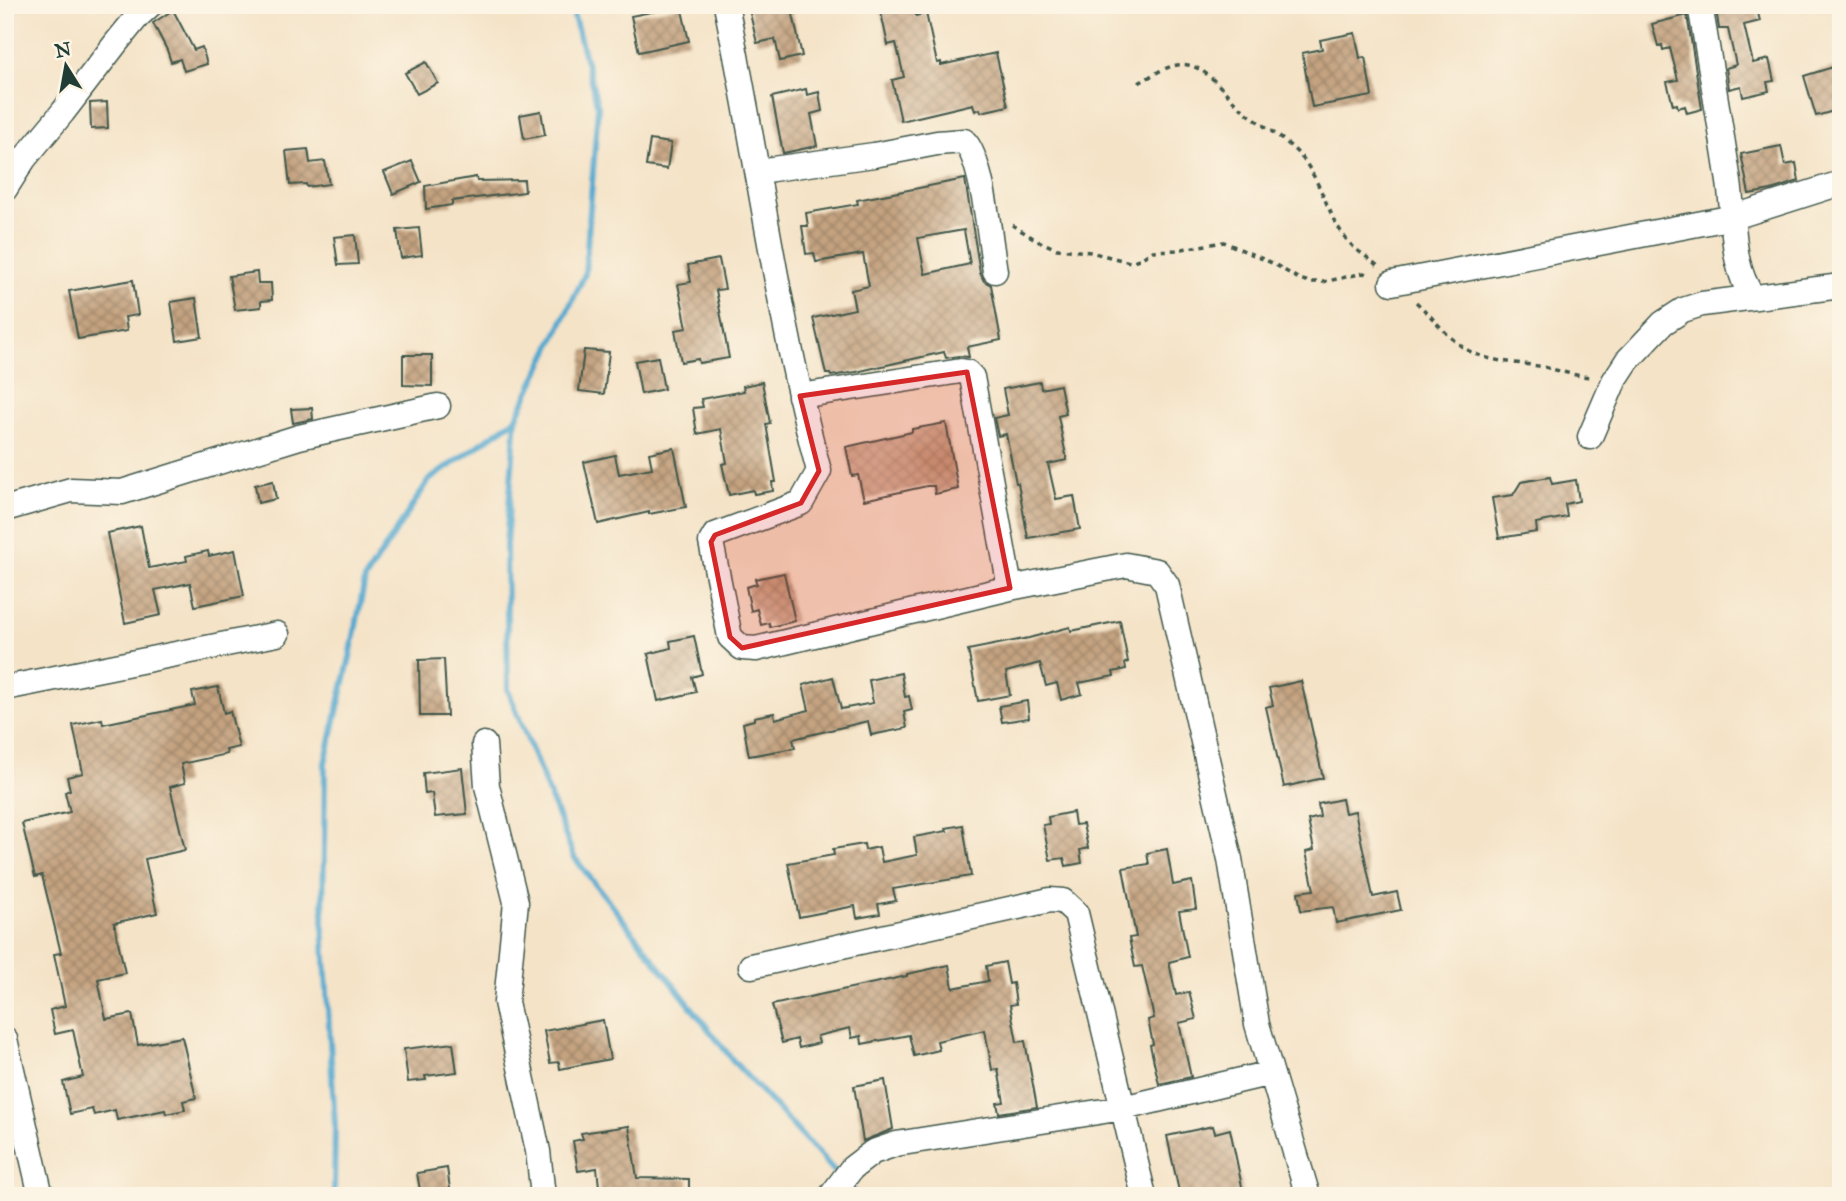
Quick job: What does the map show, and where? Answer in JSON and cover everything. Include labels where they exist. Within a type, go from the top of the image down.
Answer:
[{"type":"street","points":[[5,190],[24,159],[138,16],[150,5]]},
{"type":"street","points":[[726,5],[781,308],[819,471],[801,503],[727,530],[715,536],[711,542],[730,637],[742,648],[756,649],[1010,588],[1126,565],[1157,571],[1167,585],[1230,859],[1257,1024],[1308,1196]]},
{"type":"street","points":[[1700,5],[1742,279],[1754,298]]},
{"type":"street","points":[[758,170],[874,155],[960,140],[968,144],[975,162],[985,200],[995,271]]},
{"type":"street","points":[[1392,283],[1734,217],[1841,183]]},
{"type":"street","points":[[1590,437],[1627,361],[1663,323],[1684,310],[1702,304],[1841,286]]},
{"type":"street","points":[[800,396],[967,372],[972,377],[1010,588]]},
{"type":"street","points":[[5,509],[71,490],[122,492],[299,438],[438,406]]},
{"type":"street","points":[[5,688],[277,634]]},
{"type":"street","points":[[484,744],[487,786],[516,902],[506,1002],[538,1151],[543,1196]]},
{"type":"street","points":[[751,966],[1049,900],[1063,901],[1076,913],[1144,1196]]},
{"type":"street","points":[[5,1039],[41,1196]]},
{"type":"street","points":[[831,1196],[852,1168],[873,1152],[896,1143],[1123,1108],[1271,1073]]},
{"type":"path","points":[[1139,83],[1159,72],[1186,65],[1199,69],[1212,78],[1253,119],[1288,142],[1313,173],[1340,231],[1359,253],[1376,264],[1392,283],[1418,303],[1453,340],[1473,353],[1493,360],[1534,365],[1575,375],[1605,377],[1619,374]]},
{"type":"path","points":[[985,200],[1021,232],[1058,249],[1090,252],[1130,262],[1153,251],[1224,242],[1310,282],[1364,274],[1392,283]]},
{"type":"highlighted area","points":[[967,372],[1010,588],[742,648],[730,637],[711,542],[715,535],[801,503],[819,471],[800,396]]},
{"type":"building","points":[[748,5],[791,5],[802,56],[780,61],[775,39],[757,43]]},
{"type":"building","points":[[1733,5],[1756,5],[1760,21],[1744,25],[1753,63],[1769,59],[1774,81],[1767,82],[1769,91],[1743,97],[1741,86],[1729,89],[1726,68],[1736,65],[1728,29],[1719,29],[1716,9]]},
{"type":"building","points":[[681,6],[689,41],[639,52],[631,16]]},
{"type":"building","points":[[913,6],[916,16],[926,13],[937,63],[941,62],[941,65],[996,53],[1008,106],[981,112],[980,109],[975,111],[973,104],[901,121],[892,80],[904,77],[896,43],[888,45],[881,13]]},
{"type":"building","points":[[173,10],[194,50],[202,47],[207,64],[184,71],[180,59],[171,62],[153,23]]},
{"type":"building","points":[[1687,15],[1702,109],[1687,113],[1685,106],[1678,108],[1677,104],[1673,105],[1667,82],[1678,80],[1670,48],[1663,50],[1662,45],[1658,46],[1652,24]]},
{"type":"building","points":[[1355,33],[1360,58],[1365,57],[1372,96],[1312,107],[1302,53],[1322,49],[1320,40]]},
{"type":"building","points":[[426,62],[438,83],[417,94],[405,73]]},
{"type":"building","points":[[1833,67],[1835,77],[1841,75],[1841,109],[1816,116],[1804,76]]},
{"type":"building","points":[[806,89],[807,95],[819,92],[822,111],[811,114],[817,146],[783,153],[772,97]]},
{"type":"building","points":[[107,102],[108,128],[91,129],[90,103]]},
{"type":"building","points":[[541,111],[545,135],[524,139],[520,115]]},
{"type":"building","points":[[650,140],[671,143],[667,169],[646,166]]},
{"type":"building","points":[[1781,146],[1785,165],[1796,163],[1799,181],[1749,194],[1741,154]]},
{"type":"building","points":[[308,149],[310,163],[325,161],[329,184],[307,187],[306,184],[290,185],[286,151]]},
{"type":"building","points":[[412,161],[421,182],[393,194],[384,172]]},
{"type":"building","points":[[476,177],[477,181],[524,180],[525,192],[452,201],[452,205],[426,209],[425,186]]},
{"type":"building","points":[[965,179],[980,273],[984,281],[991,285],[1001,340],[967,347],[969,357],[946,358],[944,352],[856,372],[831,376],[826,374],[813,318],[855,309],[851,290],[869,286],[863,254],[816,262],[814,253],[806,254],[802,226],[808,226],[806,213],[858,204],[857,200]],"holes":[[[964,230],[970,264],[925,274],[918,238]]]},
{"type":"building","points":[[419,228],[422,255],[401,258],[397,230]]},
{"type":"building","points":[[355,235],[358,264],[338,265],[334,237]]},
{"type":"building","points":[[719,259],[725,289],[716,290],[729,358],[699,363],[698,359],[681,362],[675,330],[687,328],[678,284],[691,282],[688,265]]},
{"type":"building","points":[[257,272],[258,283],[271,283],[272,300],[261,301],[261,307],[235,310],[229,276]]},
{"type":"building","points":[[133,280],[138,315],[125,317],[127,331],[78,339],[69,291]]},
{"type":"building","points":[[196,298],[202,337],[177,341],[171,302]]},
{"type":"building","points":[[584,350],[609,352],[604,394],[579,391]]},
{"type":"building","points":[[403,355],[432,355],[432,386],[403,385]]},
{"type":"building","points":[[658,357],[664,389],[641,394],[635,361]]},
{"type":"building","points":[[762,382],[770,423],[766,424],[776,482],[772,482],[773,491],[754,494],[753,490],[729,495],[722,464],[727,463],[721,429],[697,434],[693,408],[703,407],[701,399],[744,391],[743,386]]},
{"type":"building","points":[[1040,382],[1041,389],[1060,385],[1066,414],[1058,416],[1067,460],[1048,464],[1056,499],[1074,496],[1080,529],[1028,538],[1006,434],[998,436],[994,418],[1008,415],[1003,389]]},
{"type":"building","points":[[312,408],[313,419],[293,423],[291,409]]},
{"type":"building","points":[[946,423],[958,489],[935,494],[934,486],[927,486],[864,500],[858,475],[852,476],[846,447],[912,432],[912,429]]},
{"type":"building","points":[[674,448],[686,507],[649,512],[598,524],[584,462],[615,455],[619,474],[652,468],[649,453]]},
{"type":"building","points":[[1550,477],[1552,484],[1576,480],[1579,501],[1565,504],[1567,517],[1536,523],[1537,532],[1499,538],[1492,498],[1513,495],[1521,482]]},
{"type":"building","points":[[273,481],[276,499],[258,503],[255,485]]},
{"type":"building","points":[[141,526],[149,568],[187,561],[186,556],[208,551],[209,556],[235,550],[244,596],[195,606],[190,583],[155,590],[161,615],[125,623],[107,533]]},
{"type":"building","points":[[784,573],[795,621],[770,627],[769,623],[761,625],[757,609],[751,611],[746,587],[757,584],[755,579]]},
{"type":"building","points":[[1120,621],[1128,662],[1125,663],[1126,669],[1113,672],[1114,676],[1079,683],[1082,694],[1061,700],[1057,683],[1046,686],[1040,663],[1006,672],[1010,695],[978,701],[968,650],[1070,627],[1071,631]]},
{"type":"building","points":[[694,636],[702,674],[692,677],[696,692],[658,701],[648,654],[671,648],[670,641]]},
{"type":"building","points":[[444,659],[447,716],[420,716],[419,660]]},
{"type":"building","points":[[901,673],[905,697],[909,696],[912,710],[904,712],[907,728],[871,735],[868,721],[793,739],[795,748],[749,756],[743,723],[754,720],[754,717],[774,713],[775,719],[809,710],[803,685],[833,677],[841,709],[873,703],[869,680]]},
{"type":"building","points":[[1301,681],[1323,778],[1284,787],[1266,707],[1273,705],[1269,688]]},
{"type":"building","points":[[218,687],[224,713],[230,711],[239,747],[226,750],[227,754],[181,764],[185,783],[170,787],[185,850],[145,859],[157,913],[114,923],[125,973],[98,979],[106,1019],[132,1014],[138,1045],[182,1037],[196,1098],[183,1101],[185,1110],[166,1114],[165,1110],[117,1120],[115,1110],[94,1115],[92,1109],[70,1114],[63,1082],[83,1077],[73,1030],[55,1034],[50,1010],[65,1006],[54,954],[61,953],[42,875],[35,877],[22,823],[70,812],[65,792],[70,790],[67,777],[83,773],[73,725],[102,719],[103,724],[195,705],[192,692]]},
{"type":"building","points":[[1027,701],[1029,718],[1002,722],[999,706]]},
{"type":"building","points":[[462,768],[467,814],[435,817],[432,793],[425,794],[423,773]]},
{"type":"building","points":[[1342,799],[1345,813],[1355,811],[1373,897],[1397,892],[1401,910],[1336,923],[1333,907],[1301,911],[1298,892],[1314,890],[1306,852],[1314,850],[1308,820],[1320,817],[1318,804]]},
{"type":"building","points":[[1073,812],[1075,825],[1083,824],[1088,848],[1080,850],[1082,863],[1066,866],[1064,858],[1050,860],[1043,825],[1049,824],[1048,817]]},
{"type":"building","points":[[963,825],[971,876],[893,889],[896,901],[878,904],[880,914],[857,918],[855,906],[799,917],[788,863],[834,855],[833,849],[864,844],[865,850],[879,847],[882,862],[917,855],[914,837]]},
{"type":"building","points":[[1167,849],[1173,885],[1192,881],[1196,909],[1179,911],[1188,957],[1169,962],[1176,995],[1189,992],[1196,1019],[1179,1023],[1191,1077],[1159,1084],[1150,1045],[1153,1044],[1148,1020],[1154,1018],[1142,966],[1135,967],[1129,938],[1136,937],[1123,868],[1149,864],[1147,853]]},
{"type":"building","points":[[1005,962],[1009,984],[1013,983],[1016,1004],[1010,1005],[1017,1042],[1025,1041],[1037,1107],[999,1113],[997,1103],[1004,1102],[998,1069],[992,1070],[985,1030],[937,1041],[939,1050],[914,1056],[909,1035],[862,1044],[861,1036],[852,1038],[850,1028],[817,1036],[819,1043],[799,1048],[797,1039],[782,1043],[772,1005],[949,965],[953,988],[988,981],[986,966]]},
{"type":"building","points":[[603,1020],[610,1059],[560,1069],[559,1062],[550,1063],[544,1031]]},
{"type":"building","points":[[453,1043],[457,1072],[425,1076],[426,1080],[408,1082],[404,1049]]},
{"type":"building","points":[[885,1080],[893,1129],[863,1141],[854,1086]]},
{"type":"building","points":[[629,1126],[637,1178],[689,1179],[689,1196],[600,1196],[597,1168],[578,1171],[573,1141],[583,1139],[581,1133]]},
{"type":"building","points":[[1213,1126],[1215,1133],[1230,1129],[1244,1196],[1180,1196],[1167,1136]]},
{"type":"building","points":[[447,1168],[451,1196],[421,1196],[417,1173]]},
{"type":"waterway","points":[[571,5],[598,107],[585,274],[516,419],[506,544],[508,690],[574,857],[735,1063],[839,1176]]},
{"type":"waterway","points":[[334,1196],[335,1125],[323,925],[325,763],[365,579],[429,480],[516,419]]},
{"type":"waterway","points":[[847,1184],[858,1196]]}]
